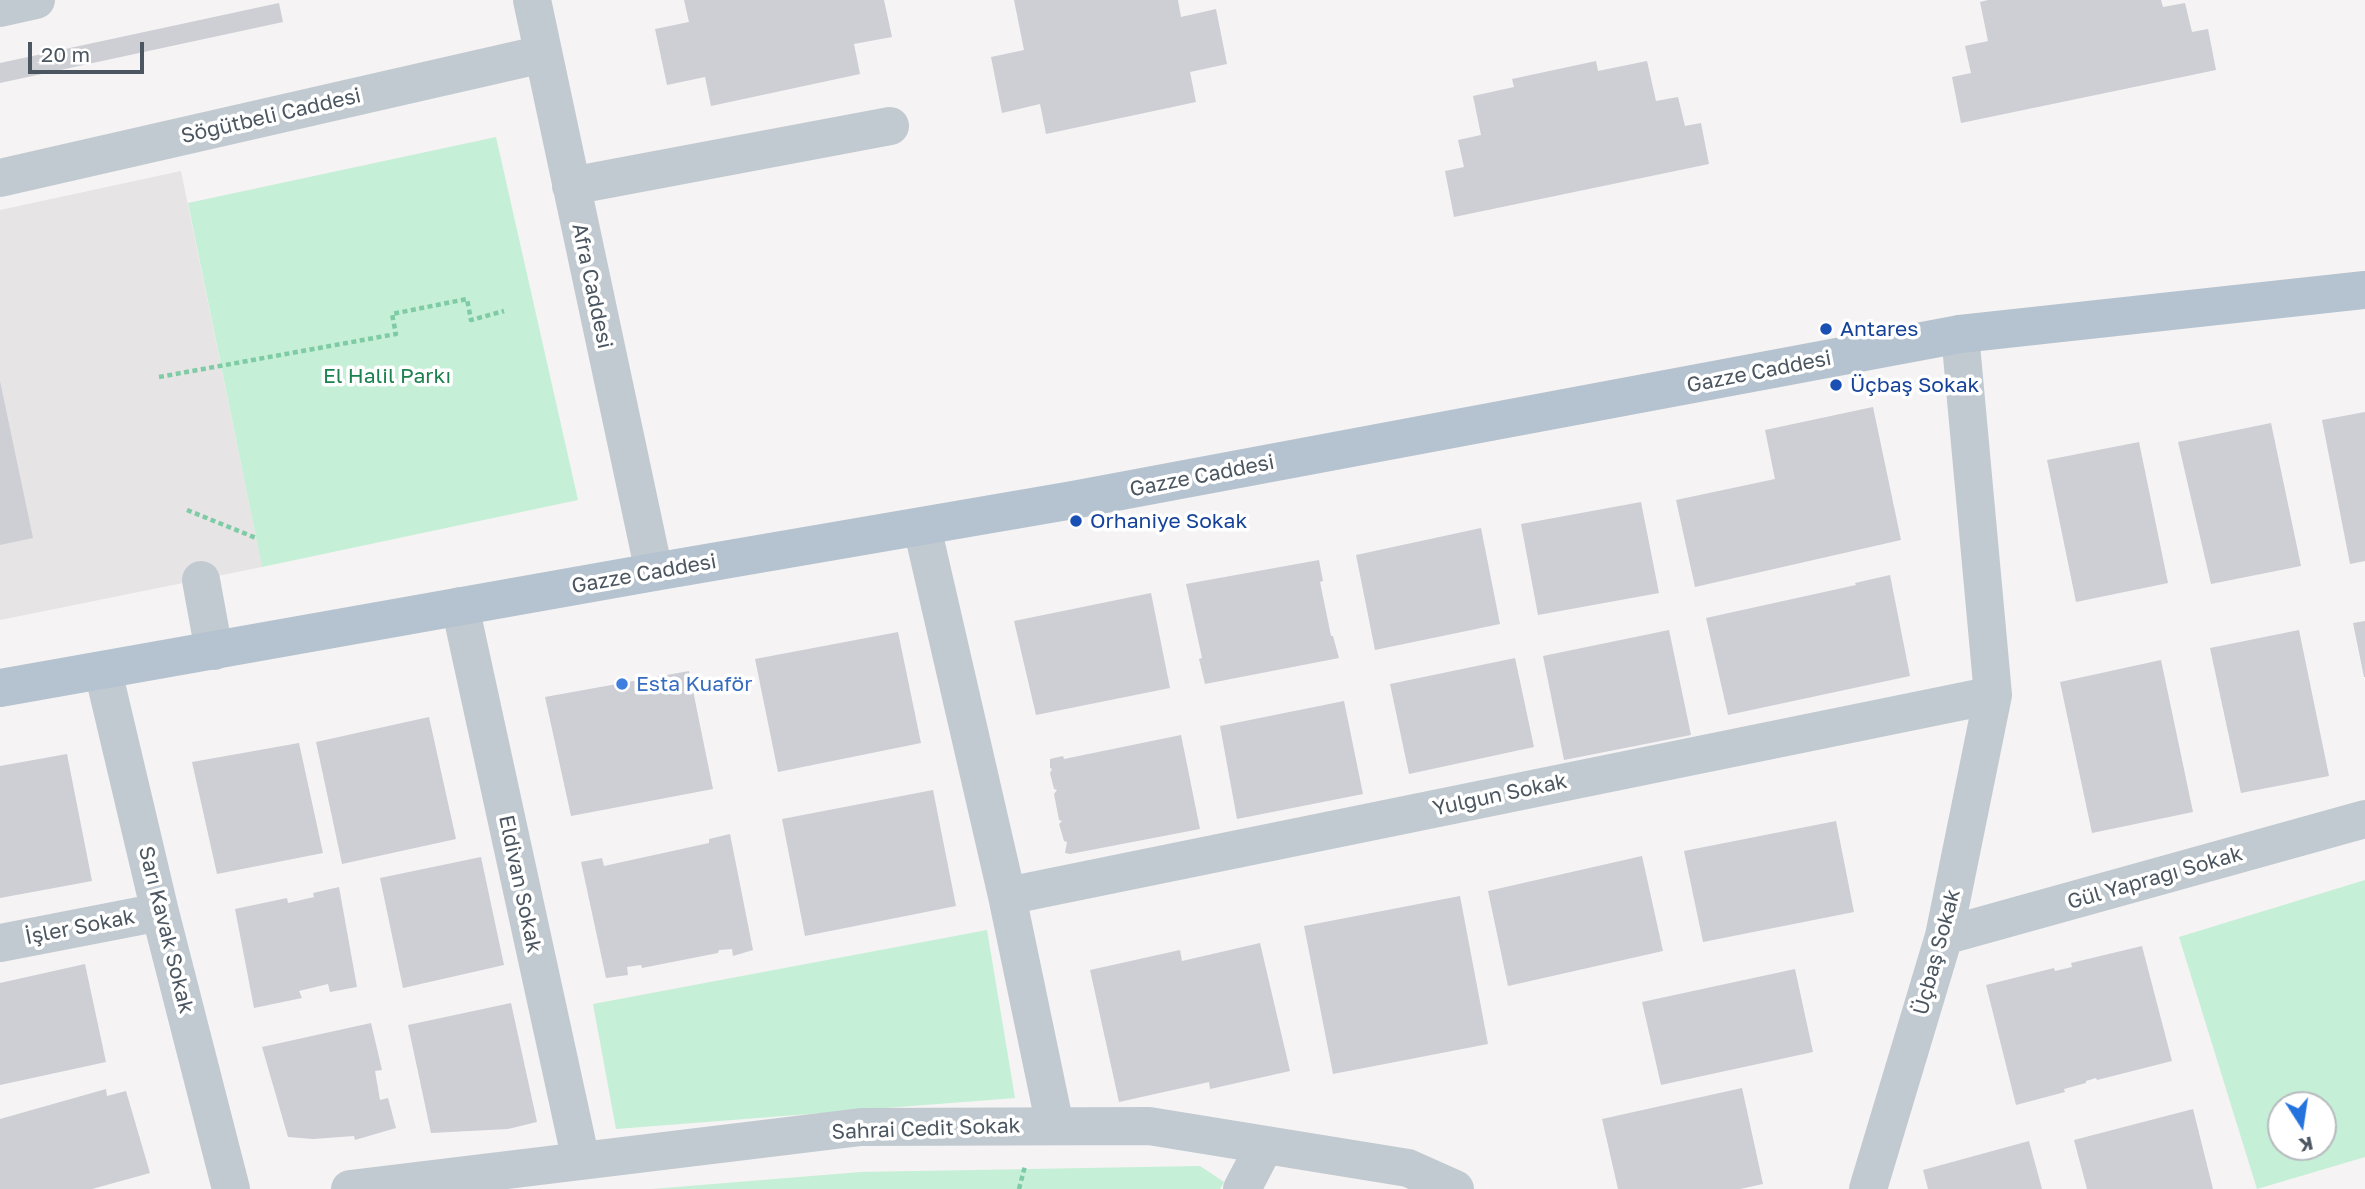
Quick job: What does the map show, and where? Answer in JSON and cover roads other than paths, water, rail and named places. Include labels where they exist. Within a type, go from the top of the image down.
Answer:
[{"type":"main road","name":"Gazze Caddesi","points":[[0,688],[922,527],[1960,334],[2365,290]]},
{"type":"street","points":[[0,8],[36,0]]},
{"type":"street","name":"Afra Caddesi","points":[[532,0],[654,572]]},
{"type":"street","name":"Söğütbeli Caddesi","points":[[0,178],[543,54]]},
{"type":"street","points":[[571,186],[890,126]]},
{"type":"street","name":"Üçbaş Sokak","points":[[1868,1189],[1944,936],[1993,695],[1960,334]]},
{"type":"street","points":[[922,527],[1007,896],[1055,1126]]},
{"type":"street","points":[[201,580],[214,650]]},
{"type":"street","name":"Eldivan Sokak","points":[[460,606],[581,1161]]},
{"type":"street","name":"Sarı Kavak Sokak","points":[[103,671],[160,912],[231,1189]]},
{"type":"street","name":"Yulgun Sokak","points":[[1007,896],[1993,695]]},
{"type":"street","name":"Gül Yaprağı Sokak","points":[[1944,936],[2365,819]]},
{"type":"street","name":"İşler Sokak","points":[[0,943],[160,912]]},
{"type":"street","name":"Sahrai Cedit Sokak","points":[[350,1189],[862,1127],[1055,1126],[1149,1126],[1265,1144],[1408,1168],[1455,1189]]},
{"type":"street","points":[[1242,1189],[1265,1144]]},
{"type":"place","name":"Antares","points":[[1826,329]]},
{"type":"place","name":"Üçbaş Sokak","points":[[1836,385]]},
{"type":"place","name":"Orhaniye Sokak","points":[[1076,521]]},
{"type":"place","name":"Esta Kuaför","points":[[622,684]]},
{"type":"park label","name":"El Halil Parkı","points":[[387,376]]}]
